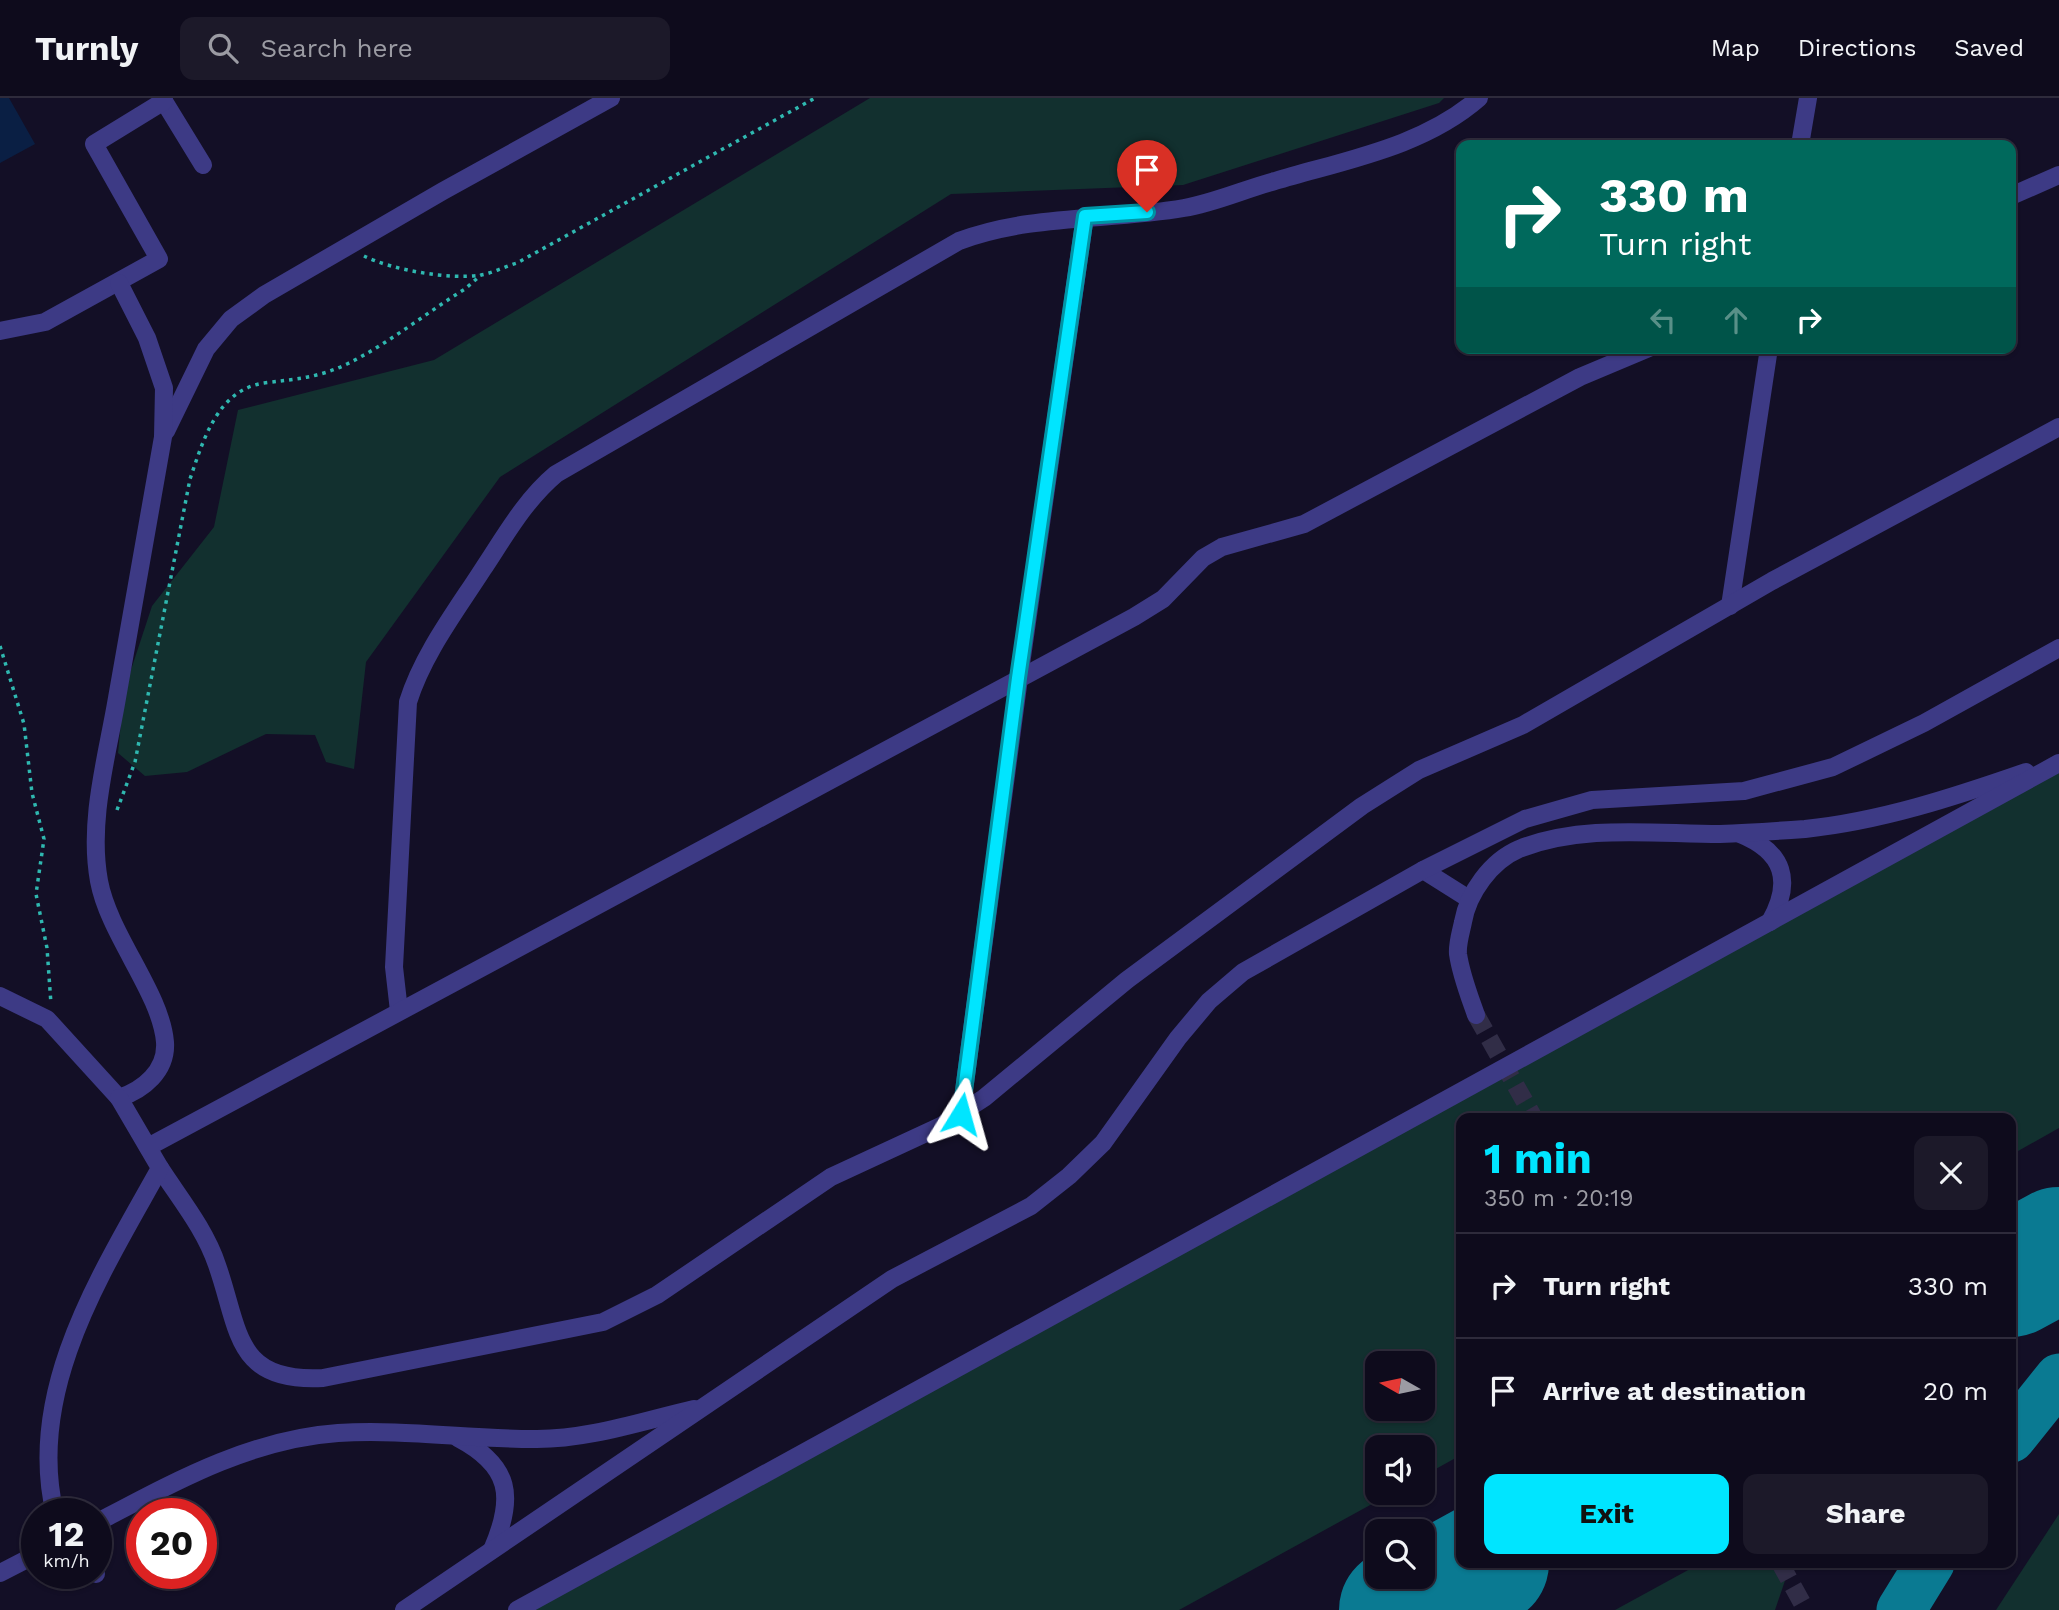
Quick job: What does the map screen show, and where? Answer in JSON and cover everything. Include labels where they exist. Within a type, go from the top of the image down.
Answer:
[{"type":"lane","points":[[163,437],[206,349],[231,318],[264,295],[611,98]]},
{"type":"lane","points":[[399,1011],[394,967],[408,702],[420,669],[456,610],[540,487],[586,454],[947,247],[992,230],[1085,216],[1186,208],[1402,143],[1451,121],[1479,98]]},
{"type":"lane","points":[[1801,140],[1808,98]]},
{"type":"lane","points":[[0,331],[45,322],[159,259],[94,144],[163,100],[203,165]]},
{"type":"lane","points":[[2016,194],[2059,175]]},
{"type":"lane","points":[[961,1114],[1018,678],[1085,216]]},
{"type":"lane","points":[[118,284],[147,338],[164,388],[163,437],[97,812],[99,880],[108,912],[157,1012],[165,1041],[164,1059],[149,1082],[138,1092],[119,1098]]},
{"type":"lane","points":[[148,1147],[1163,599],[1203,558],[1222,547],[1304,524],[1580,377],[1634,354]]},
{"type":"lane","points":[[1730,606],[1768,354]]},
{"type":"lane","points":[[0,996],[47,1019],[119,1098],[160,1168],[203,1232],[218,1265],[235,1329],[249,1357],[286,1377],[314,1378],[590,1324],[625,1313],[657,1295],[831,1177],[942,1126],[985,1098],[1126,980],[1362,806],[1419,770],[1523,725],[1730,606],[2059,427]]},
{"type":"lane","points":[[404,1610],[892,1279],[1031,1206],[1069,1176],[1103,1143],[1178,1038],[1209,1001],[1243,972],[1423,870],[1525,819],[1592,800],[1744,791],[1833,767],[1924,723],[2059,649]]},
{"type":"lane","points":[[1476,1015],[1464,981],[1458,951],[1469,899],[1492,869],[1516,850],[1550,840],[1610,833],[1737,833],[1807,828],[1931,805],[2059,762]]},
{"type":"lane","points":[[517,1610],[2059,762]]},
{"type":"lane","points":[[1737,833],[1766,848],[1782,873],[1783,899],[1770,922]]},
{"type":"lane","points":[[1423,870],[1469,899]]},
{"type":"lane","points":[[53,1498],[48,1450],[61,1378],[86,1302],[160,1168]]},
{"type":"lane","points":[[112,1515],[226,1458],[269,1445],[336,1433],[453,1435],[535,1440],[587,1434],[704,1407]]},
{"type":"lane","points":[[453,1435],[482,1451],[495,1464],[503,1481],[503,1525],[492,1550]]},
{"type":"lane","points":[[0,1573],[21,1562]]},
{"type":"path","points":[[115,814],[135,762],[190,479],[202,443],[218,412],[241,390],[262,383],[315,378],[349,363],[465,289],[481,275],[517,263],[815,98]]},
{"type":"path","points":[[348,248],[372,260],[405,269],[481,275]]},
{"type":"path","points":[[0,646],[24,724],[32,793],[44,839],[36,894],[52,987],[47,1019]]},
{"type":"green space","points":[[870,98],[1444,98],[1439,103],[1183,185],[951,194],[500,477],[366,662],[354,769],[326,762],[315,735],[266,734],[187,772],[145,776],[118,753],[124,691],[152,606],[214,527],[238,410],[434,360]]},
{"type":"green space","points":[[2059,763],[2059,1128],[2016,1152],[2016,1113],[1456,1113],[1456,1458],[1435,1469],[1435,1435],[1365,1435],[1365,1505],[1370,1505],[1179,1610],[517,1610]]},
{"type":"green space","points":[[2059,1514],[2059,1610],[1996,1610]]},
{"type":"green space","points":[[1692,1568],[1789,1568],[1775,1610],[1615,1610]]},
{"type":"water","points":[[0,98],[9,98],[35,144],[0,163]]},
{"type":"taxiway","points":[[2016,1432],[2059,1378]]},
{"type":"taxiway","points":[[1901,1610],[1927,1568]]},
{"type":"runway","points":[[2016,1272],[2059,1249]]},
{"type":"runway","points":[[1401,1610],[1478,1568]]},
{"type":"tunnel","points":[[1476,1015],[1531,1113]]},
{"type":"tunnel","points":[[1783,1568],[1806,1610]]},
{"type":"route","points":[[961,1114],[1018,678],[1085,216],[1147,212]]}]
